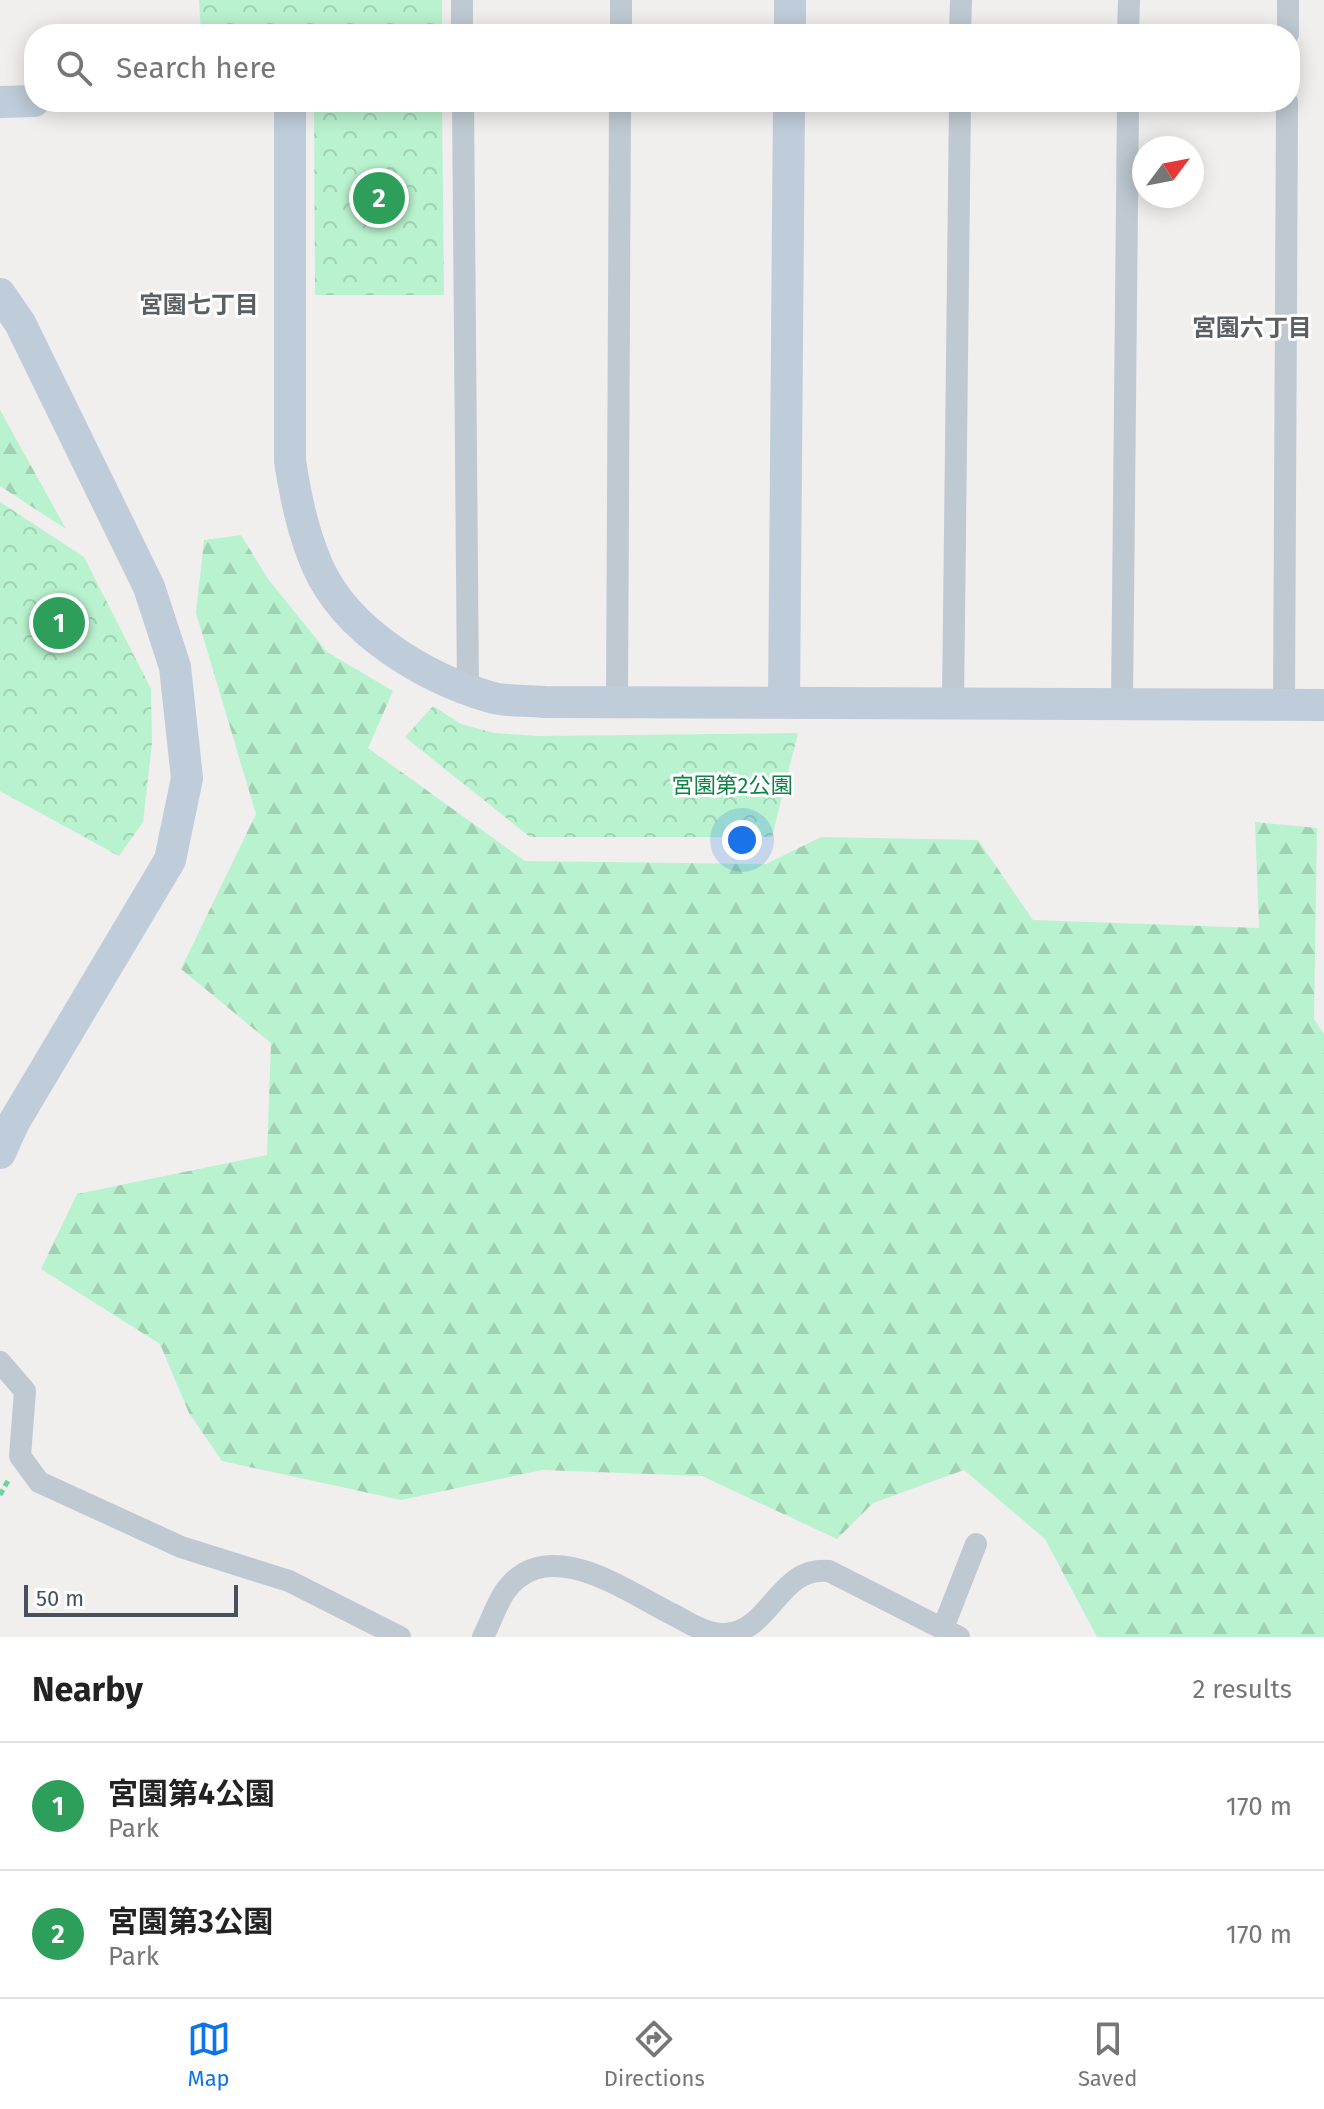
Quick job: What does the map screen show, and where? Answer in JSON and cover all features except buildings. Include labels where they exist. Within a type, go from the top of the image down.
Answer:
[{"type":"street","points":[[462,0],[462,24]]},
{"type":"street","points":[[621,0],[621,24]]},
{"type":"street","points":[[790,0],[790,24]]},
{"type":"street","points":[[960,24],[961,0]]},
{"type":"street","points":[[1128,24],[1129,0]]},
{"type":"street","points":[[1288,0],[1288,24]]},
{"type":"street","points":[[0,102],[24,101]]},
{"type":"street","points":[[290,112],[290,461],[300,521],[320,571],[353,618],[442,681],[493,698],[617,702],[1324,705]]},
{"type":"street","points":[[463,112],[468,689]]},
{"type":"street","points":[[617,702],[620,112]]},
{"type":"street","points":[[784,703],[789,112]]},
{"type":"street","points":[[953,703],[960,112]]},
{"type":"street","points":[[1122,704],[1128,112]]},
{"type":"street","points":[[1284,705],[1287,112]]},
{"type":"street","points":[[0,294],[20,323],[149,587],[175,667],[187,778],[170,860],[14,1122],[0,1153]]},
{"type":"street","points":[[0,1362],[25,1391],[20,1456],[39,1482],[181,1547],[289,1581],[400,1637]]},
{"type":"street","points":[[483,1637],[505,1593],[518,1579],[552,1565],[588,1572],[714,1633],[726,1634],[749,1625],[797,1577],[818,1569],[840,1575],[951,1632],[976,1544]]},
{"type":"green space","points":[[199,0],[442,0],[442,24],[200,24]]},
{"type":"green space","points":[[314,112],[442,112],[444,295],[315,295]]},
{"type":"green space","points":[[0,410],[66,529],[0,486]]},
{"type":"green space","points":[[0,502],[84,557],[151,689],[152,743],[143,822],[119,856],[0,791]]},
{"type":"green space","points":[[241,535],[268,579],[327,652],[393,691],[368,748],[525,861],[766,864],[821,837],[978,840],[1033,920],[1259,928],[1255,822],[1317,828],[1314,1019],[1324,1034],[1324,1637],[1097,1637],[1045,1539],[964,1470],[873,1503],[837,1539],[702,1476],[542,1470],[401,1500],[222,1461],[189,1413],[160,1344],[41,1269],[77,1194],[267,1155],[271,1043],[181,969],[256,814],[196,613],[204,540]]},
{"type":"green space","name":"宮園第2公園","points":[[433,706],[461,724],[494,733],[538,736],[798,733],[772,837],[530,837],[405,737]]},
{"type":"place","name":"宮園第3公園","points":[[379,198]]},
{"type":"place","name":"宮園第4公園","points":[[59,623]]},
{"type":"district","name":"宮園七丁目","points":[[199,305]]},
{"type":"district","name":"宮園六丁目","points":[[1252,328]]}]
